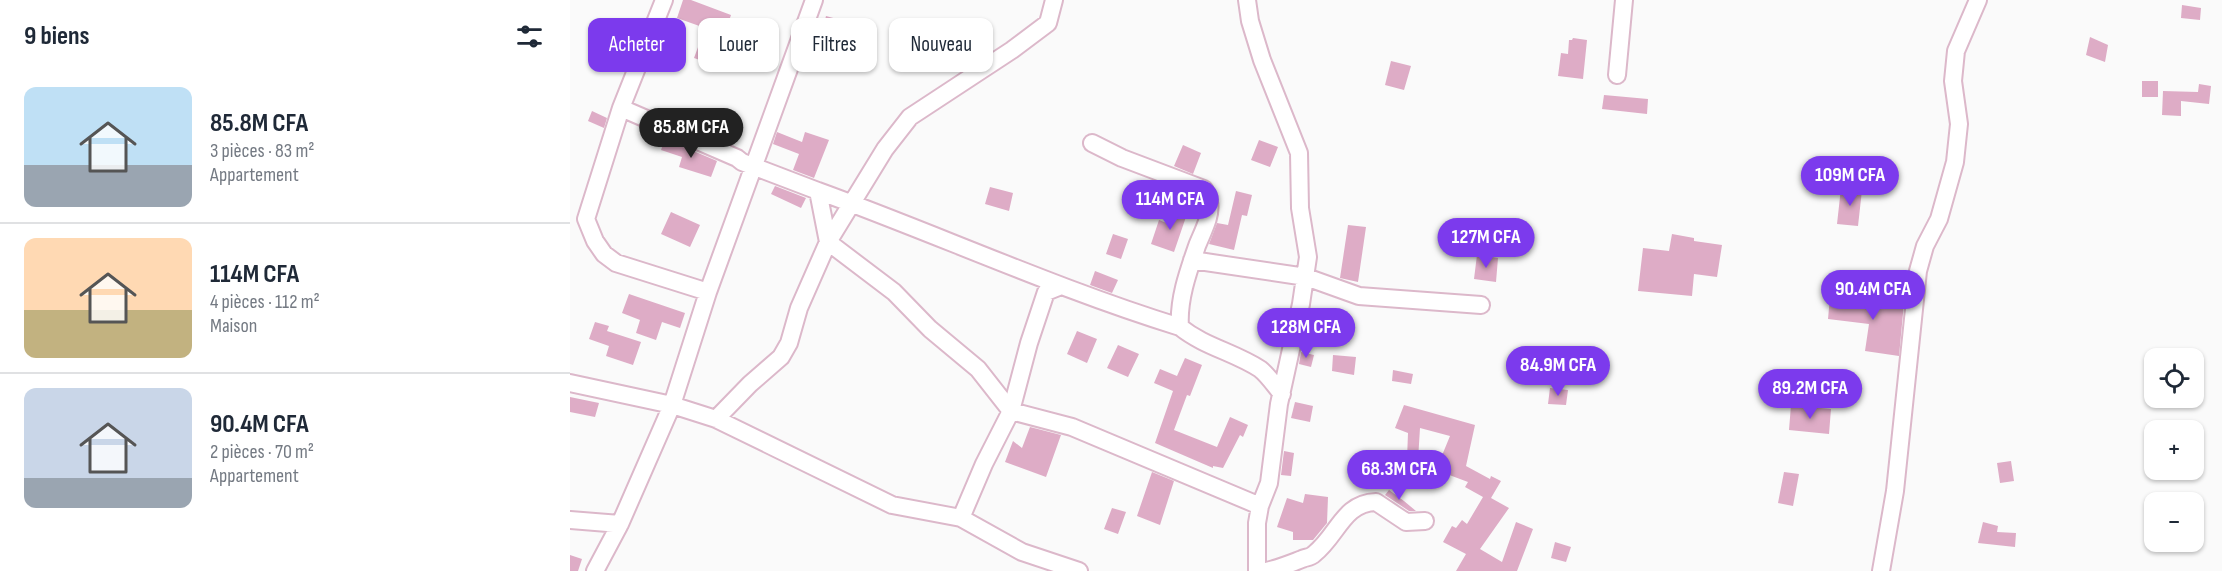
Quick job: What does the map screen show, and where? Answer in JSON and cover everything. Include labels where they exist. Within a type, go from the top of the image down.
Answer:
[{"type":"street","points":[[664,0],[621,108],[586,219],[595,241],[604,254],[616,263],[708,292]]},
{"type":"street","points":[[596,571],[620,524],[672,405],[708,292],[814,0]]},
{"type":"street","points":[[716,419],[750,384],[782,357],[799,308],[828,242],[885,149],[910,117],[1012,50],[1048,23],[1054,0]]},
{"type":"street","points":[[1247,0],[1250,21],[1262,60],[1299,153],[1300,208],[1308,257],[1282,394],[1269,483],[1260,506],[1256,540],[1257,571]]},
{"type":"street","points":[[1617,75],[1624,0]]},
{"type":"street","points":[[1881,571],[1895,491],[1918,271],[1925,246],[1940,219],[1955,162],[1959,124],[1953,81],[1956,51],[1978,0]]},
{"type":"street","points":[[621,108],[754,166],[1061,286],[1130,312],[1180,327],[1193,338],[1242,359],[1262,371],[1282,394]]},
{"type":"street","points":[[1092,143],[1122,158],[1204,189],[1210,202],[1208,218],[1192,260],[1179,311],[1180,327]]},
{"type":"street","points":[[818,191],[828,242],[894,292],[930,329],[978,369],[1011,411],[1072,427],[1260,506]]},
{"type":"street","points":[[1192,260],[1306,277],[1359,296],[1481,305]]},
{"type":"street","points":[[961,518],[984,464],[1011,411],[1047,292],[1061,286]]},
{"type":"street","points":[[570,382],[672,405],[716,419],[892,505],[961,518],[1022,552],[1078,571]]},
{"type":"street","points":[[1266,571],[1282,568],[1313,556],[1358,505],[1376,502],[1407,522],[1425,520]]},
{"type":"street","points":[[570,520],[620,524]]},
{"type":"building","points":[[683,0],[691,0],[731,15],[730,18],[698,18],[698,26],[686,21],[686,18],[677,18]]},
{"type":"building","points":[[2182,5],[2201,8],[2200,20],[2181,18]]},
{"type":"building","points":[[2090,37],[2108,45],[2105,62],[2086,55]]},
{"type":"building","points":[[1573,38],[1587,40],[1583,79],[1558,76],[1561,53],[1568,54],[1569,40]]},
{"type":"building","points":[[698,47],[698,59],[694,58]]},
{"type":"building","points":[[1391,61],[1411,66],[1404,90],[1385,85]]},
{"type":"building","points":[[2142,81],[2158,81],[2158,97],[2142,97]]},
{"type":"building","points":[[2199,84],[2211,86],[2209,104],[2181,101],[2181,116],[2162,115],[2163,91],[2198,92]]},
{"type":"building","points":[[1604,95],[1648,99],[1647,114],[1602,109]]},
{"type":"building","points":[[592,111],[607,118],[604,128],[588,121]]},
{"type":"building","points":[[777,132],[802,142],[805,132],[829,140],[814,178],[793,170],[799,154],[773,144]]},
{"type":"building","points":[[665,139],[717,161],[711,177],[679,167],[682,157],[661,150]]},
{"type":"building","points":[[1259,140],[1278,147],[1270,167],[1251,160]]},
{"type":"building","points":[[1183,145],[1201,153],[1193,174],[1174,166]]},
{"type":"building","points":[[775,186],[806,198],[801,208],[771,194]]},
{"type":"building","points":[[990,187],[1013,193],[1009,211],[985,204]]},
{"type":"building","points":[[1841,188],[1862,190],[1858,226],[1837,224]]},
{"type":"building","points":[[1236,191],[1252,195],[1247,216],[1242,215],[1234,250],[1209,244],[1217,223],[1228,225]]},
{"type":"building","points":[[1176,206],[1188,211],[1174,252],[1151,244],[1159,220],[1169,224]]},
{"type":"building","points":[[671,212],[700,225],[690,247],[661,234]]},
{"type":"building","points":[[1348,225],[1366,227],[1358,282],[1340,278]]},
{"type":"building","points":[[1464,226],[1481,228],[1480,248],[1462,246]]},
{"type":"building","points":[[1113,234],[1128,239],[1121,259],[1106,254]]},
{"type":"building","points":[[1672,234],[1694,238],[1694,241],[1722,245],[1717,277],[1694,274],[1692,296],[1638,291],[1643,248],[1669,251]]},
{"type":"building","points":[[1477,255],[1498,258],[1496,282],[1474,279]]},
{"type":"building","points":[[1095,271],[1118,280],[1112,293],[1090,285]]},
{"type":"building","points":[[629,294],[685,313],[680,328],[662,322],[656,340],[636,333],[640,320],[622,313]]},
{"type":"building","points":[[1830,297],[1873,301],[1873,298],[1904,303],[1899,356],[1865,351],[1869,324],[1828,319]]},
{"type":"building","points":[[595,322],[609,326],[607,331],[641,342],[633,365],[606,356],[609,346],[589,339]]},
{"type":"building","points":[[1077,331],[1097,339],[1087,363],[1067,354]]},
{"type":"building","points":[[1118,345],[1139,354],[1128,377],[1107,368]]},
{"type":"building","points":[[1301,352],[1314,355],[1311,367],[1299,364]]},
{"type":"building","points":[[1333,355],[1356,357],[1354,375],[1332,371]]},
{"type":"building","points":[[1185,358],[1202,365],[1190,396],[1187,395],[1174,430],[1217,447],[1230,417],[1248,425],[1243,437],[1240,435],[1223,468],[1213,466],[1213,468],[1155,443],[1173,391],[1154,383],[1160,369],[1177,376]]},
{"type":"building","points":[[1393,370],[1413,374],[1411,384],[1392,381]]},
{"type":"building","points":[[1550,388],[1568,390],[1566,405],[1548,404]]},
{"type":"building","points":[[570,397],[599,403],[595,417],[570,412]]},
{"type":"building","points":[[1295,402],[1313,406],[1310,422],[1291,418]]},
{"type":"building","points":[[1404,405],[1475,425],[1466,466],[1490,479],[1491,476],[1501,481],[1491,498],[1509,508],[1480,549],[1502,562],[1516,522],[1533,529],[1517,571],[1456,571],[1466,554],[1443,542],[1452,526],[1456,528],[1462,520],[1467,524],[1483,497],[1465,487],[1468,482],[1436,470],[1450,436],[1420,428],[1418,460],[1407,459],[1408,433],[1395,428]]},
{"type":"building","points":[[1791,405],[1831,409],[1829,434],[1789,430]]},
{"type":"building","points":[[1030,427],[1061,435],[1046,477],[1005,462],[1013,441],[1022,448]]},
{"type":"building","points":[[1284,451],[1294,453],[1291,476],[1281,475]]},
{"type":"building","points":[[2011,461],[2014,481],[2000,483],[1997,463]]},
{"type":"building","points":[[1152,472],[1174,481],[1160,525],[1137,516]]},
{"type":"building","points":[[1784,472],[1799,474],[1793,506],[1778,503]]},
{"type":"building","points":[[1389,490],[1416,511],[1409,511],[1385,495]]},
{"type":"building","points":[[1305,494],[1328,497],[1327,523],[1313,540],[1293,540],[1293,532],[1277,527],[1287,498],[1303,503]]},
{"type":"building","points":[[1112,508],[1126,512],[1118,534],[1104,529]]},
{"type":"building","points":[[1983,522],[1998,526],[1997,532],[2016,533],[2015,547],[1978,543]]},
{"type":"building","points":[[1555,542],[1571,547],[1566,562],[1551,558]]},
{"type":"building","points":[[570,555],[582,559],[578,571],[570,571]]}]
